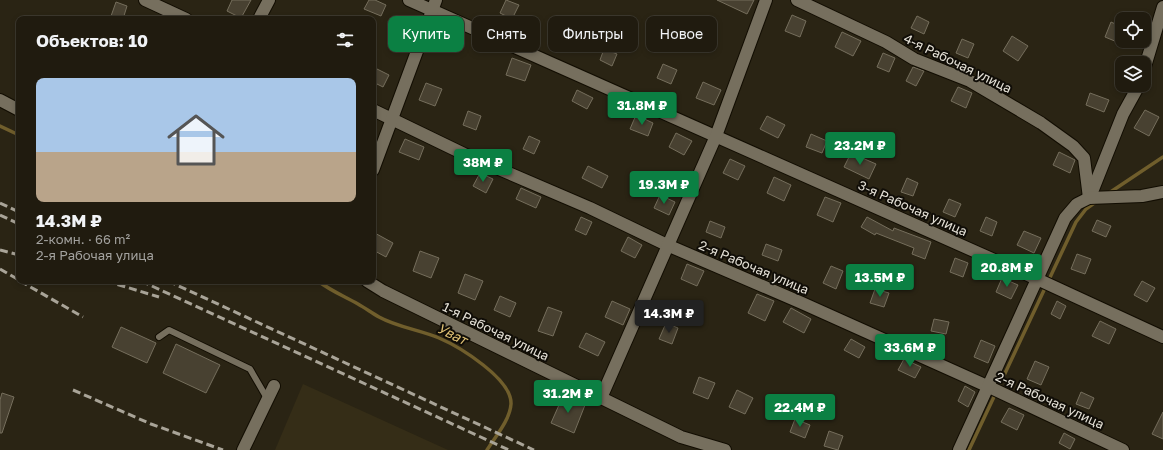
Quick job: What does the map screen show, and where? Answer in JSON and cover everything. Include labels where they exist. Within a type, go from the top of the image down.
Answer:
[{"type":"street","points":[[144,0],[179,16]]},
{"type":"street","points":[[261,16],[269,0]]},
{"type":"street","name":"3-я Рабочая улица","points":[[409,0],[434,5],[716,136],[1037,279],[1163,337]]},
{"type":"street","points":[[601,398],[716,136],[766,0]]},
{"type":"street","name":"4-я Рабочая улица","points":[[797,0],[886,42],[914,59],[970,81],[1041,123],[1073,146],[1084,158],[1090,198]]},
{"type":"street","points":[[376,162],[393,120],[434,5]]},
{"type":"street","points":[[1148,56],[1163,7]]},
{"type":"street","points":[[1090,198],[1123,114],[1135,92]]},
{"type":"street","points":[[0,100],[16,108]]},
{"type":"street","name":"2-я Рабочая улица","points":[[376,112],[464,154],[590,208],[667,245],[802,303],[987,386],[1123,450]]},
{"type":"street","points":[[959,450],[1065,218],[1077,204],[1090,198],[1142,196],[1163,192]]},
{"type":"street","name":"1-я Рабочая улица","points":[[372,284],[383,291],[681,437],[725,450]]},
{"type":"street","points":[[243,450],[274,386]]},
{"type":"lane","points":[[159,337],[168,330],[250,369],[268,400]]},
{"type":"shaded area","points":[[303,384],[448,450],[275,450]]},
{"type":"building","points":[[232,0],[251,0],[242,16],[237,16],[227,11]]},
{"type":"building","points":[[369,0],[375,0],[386,5],[381,16],[364,9]]},
{"type":"building","points":[[506,0],[519,5],[514,16],[506,16],[500,13]]},
{"type":"building","points":[[717,0],[754,0],[747,14]]},
{"type":"building","points":[[116,2],[127,6],[124,16],[111,16]]},
{"type":"building","points":[[792,15],[806,21],[800,37],[785,31]]},
{"type":"building","points":[[917,16],[929,22],[924,34],[911,28]]},
{"type":"building","points":[[1111,22],[1115,24],[1115,41],[1105,37]]},
{"type":"building","points":[[842,32],[861,41],[853,56],[835,47]]},
{"type":"building","points":[[1012,36],[1028,46],[1018,61],[1003,51]]},
{"type":"building","points":[[962,39],[974,44],[968,58],[956,53]]},
{"type":"building","points":[[603,52],[612,52],[617,54],[612,66],[600,60]]},
{"type":"building","points":[[883,53],[895,58],[889,72],[877,67]]},
{"type":"building","points":[[512,58],[531,65],[525,81],[506,75]]},
{"type":"building","points":[[663,64],[677,70],[671,84],[657,78]]},
{"type":"building","points":[[913,67],[924,71],[916,86],[906,81]]},
{"type":"building","points":[[376,68],[389,75],[383,87],[376,84]]},
{"type":"building","points":[[703,82],[721,90],[714,105],[696,98]]},
{"type":"building","points":[[426,83],[442,89],[435,106],[419,100]]},
{"type":"building","points":[[958,87],[972,93],[966,108],[951,101]]},
{"type":"building","points":[[577,90],[593,98],[587,109],[572,101]]},
{"type":"building","points":[[1090,93],[1109,100],[1104,112],[1086,105]]},
{"type":"building","points":[[1145,110],[1159,117],[1149,136],[1134,128]]},
{"type":"building","points":[[468,111],[481,116],[476,130],[463,125]]},
{"type":"building","points":[[636,115],[653,123],[648,136],[630,129]]},
{"type":"building","points":[[767,116],[785,125],[778,138],[760,129]]},
{"type":"building","points":[[676,133],[692,141],[684,155],[669,147]]},
{"type":"building","points":[[811,134],[827,141],[822,153],[806,147]]},
{"type":"building","points":[[529,136],[540,141],[534,154],[523,149]]},
{"type":"building","points":[[405,139],[424,147],[419,160],[399,152]]},
{"type":"building","points":[[1059,152],[1075,160],[1070,173],[1053,165]]},
{"type":"building","points":[[851,153],[876,164],[869,179],[844,167]]},
{"type":"building","points":[[730,159],[745,166],[738,180],[723,173]]},
{"type":"building","points":[[588,166],[608,176],[602,188],[582,178]]},
{"type":"building","points":[[480,173],[493,179],[486,193],[473,186]]},
{"type":"building","points":[[774,177],[791,185],[784,201],[767,193]]},
{"type":"building","points":[[907,178],[918,183],[913,196],[901,192]]},
{"type":"building","points":[[521,188],[541,197],[536,208],[516,199]]},
{"type":"building","points":[[660,195],[675,202],[669,215],[654,208]]},
{"type":"building","points":[[825,197],[841,203],[833,222],[817,215]]},
{"type":"building","points":[[949,199],[961,204],[955,217],[943,212]]},
{"type":"building","points":[[581,217],[592,222],[586,235],[575,230]]},
{"type":"building","points":[[867,217],[893,231],[894,228],[931,242],[925,259],[912,254],[914,248],[876,233],[875,235],[861,227]]},
{"type":"building","points":[[986,217],[997,222],[992,236],[980,231]]},
{"type":"building","points":[[1097,220],[1111,226],[1106,237],[1092,231]]},
{"type":"building","points":[[710,221],[725,227],[721,238],[706,232]]},
{"type":"building","points":[[1024,231],[1041,238],[1034,253],[1017,245]]},
{"type":"building","points":[[376,234],[393,243],[386,257],[376,252]]},
{"type":"building","points":[[628,237],[642,245],[635,258],[621,251]]},
{"type":"building","points":[[766,244],[782,250],[778,261],[762,255]]},
{"type":"building","points":[[420,251],[439,258],[431,278],[413,271]]},
{"type":"building","points":[[1077,254],[1091,259],[1085,274],[1071,269]]},
{"type":"building","points":[[955,258],[968,263],[963,277],[950,272]]},
{"type":"building","points":[[687,264],[704,271],[697,286],[681,279]]},
{"type":"building","points":[[831,266],[843,271],[836,289],[823,283]]},
{"type":"building","points":[[465,274],[483,281],[475,300],[458,293]]},
{"type":"building","points":[[1002,278],[1018,285],[1011,299],[996,292]]},
{"type":"building","points":[[1142,281],[1155,288],[1147,302],[1134,295]]},
{"type":"building","points":[[875,289],[889,293],[884,307],[870,303]]},
{"type":"building","points":[[757,294],[774,301],[765,321],[748,313]]},
{"type":"building","points":[[500,296],[516,303],[510,317],[494,310]]},
{"type":"building","points":[[612,301],[630,309],[623,325],[605,317]]},
{"type":"building","points":[[1057,301],[1066,306],[1060,319],[1051,314]]},
{"type":"building","points":[[548,307],[562,312],[553,336],[538,331]]},
{"type":"building","points":[[791,308],[811,319],[804,333],[783,322]]},
{"type":"building","points":[[934,319],[949,322],[946,334],[931,331]]},
{"type":"building","points":[[1100,321],[1116,329],[1109,344],[1092,336]]},
{"type":"building","points":[[666,323],[678,328],[672,344],[659,339]]},
{"type":"building","points":[[121,327],[156,343],[147,363],[112,347]]},
{"type":"building","points":[[586,333],[605,342],[598,356],[579,347]]},
{"type":"building","points":[[851,339],[865,347],[859,358],[844,350]]},
{"type":"building","points":[[981,340],[995,346],[988,363],[974,357]]},
{"type":"building","points":[[176,344],[220,365],[206,393],[163,373]]},
{"type":"building","points":[[904,359],[921,367],[915,378],[898,370]]},
{"type":"building","points":[[1035,361],[1049,367],[1041,385],[1027,379]]},
{"type":"building","points":[[699,377],[715,383],[708,399],[693,393]]},
{"type":"building","points":[[965,386],[975,392],[968,407],[958,401]]},
{"type":"building","points":[[737,390],[753,398],[745,414],[729,407]]},
{"type":"building","points":[[1081,392],[1094,398],[1089,409],[1076,404]]},
{"type":"building","points":[[2,393],[14,397],[2,433],[0,433],[0,400]]},
{"type":"building","points":[[563,396],[585,405],[574,433],[551,423]]},
{"type":"building","points":[[1009,408],[1024,415],[1017,430],[1001,422]]},
{"type":"building","points":[[1163,412],[1163,439],[1152,434]]},
{"type":"building","points":[[795,419],[810,425],[805,438],[790,432]]},
{"type":"building","points":[[829,431],[843,436],[838,450],[824,446]]},
{"type":"building","points":[[1064,433],[1075,439],[1070,449],[1059,443]]},
{"type":"waterway","name":"Уват","points":[[0,126],[16,134]]},
{"type":"waterway","points":[[1109,193],[1163,157]]},
{"type":"waterway","points":[[969,450],[1076,222],[1086,209],[1097,201]]},
{"type":"waterway","name":"Уват","points":[[322,284],[386,320],[432,335],[448,342],[483,365],[503,384],[509,394],[511,404],[510,410],[505,422],[487,450]]},
{"type":"railway","points":[[0,203],[16,211]]},
{"type":"railway","points":[[0,215],[16,223]]},
{"type":"railway","points":[[0,250],[16,254]]},
{"type":"railway","points":[[0,269],[16,278]]},
{"type":"railway","points":[[25,284],[83,317]]},
{"type":"railway","points":[[116,284],[159,297]]},
{"type":"railway","points":[[148,284],[509,450]]},
{"type":"railway","points":[[174,284],[534,450]]},
{"type":"railway","points":[[73,390],[151,424],[223,450]]}]
